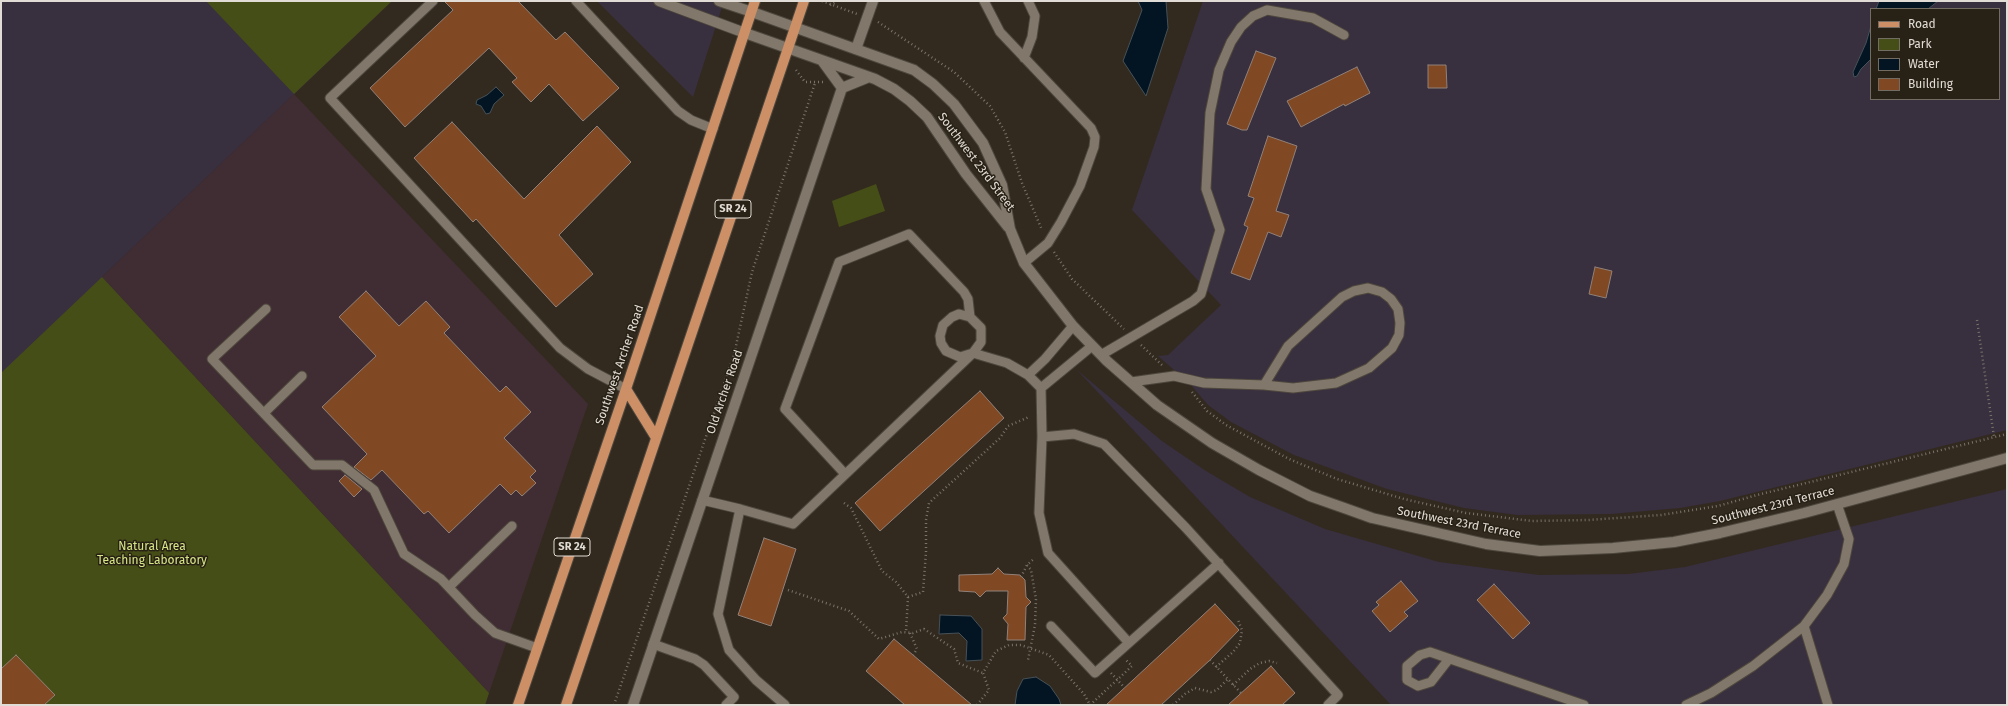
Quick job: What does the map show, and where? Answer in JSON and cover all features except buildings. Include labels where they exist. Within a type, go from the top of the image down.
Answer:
[{"type":"main road","name":"SR 24","points":[[745,33],[755,1]]},
{"type":"main road","name":"SR 24","points":[[566,705],[655,436],[804,1]]},
{"type":"main road","name":"Southwest Archer Road","points":[[518,705],[745,33]]},
{"type":"main road","points":[[626,389],[655,436]]},
{"type":"street","name":"Southwest 23rd Street","points":[[659,1],[787,49],[869,77],[894,89],[910,101],[927,117],[966,174],[1010,228]]},
{"type":"street","name":"Southwest 23rd Street","points":[[719,1],[914,70],[934,84],[954,104],[983,142],[1002,185],[1010,228]]},
{"type":"street","points":[[856,49],[872,1]]},
{"type":"street","points":[[823,62],[842,88],[869,77]]},
{"type":"street","name":"Old Archer Road","points":[[633,705],[842,88]]},
{"type":"street","name":"Southwest 23rd Terrace","points":[[1010,228],[1024,263],[1073,326],[1101,355],[1157,405],[1212,443],[1259,470],[1310,496],[1372,518],[1486,544],[1540,551],[1613,548],[1674,542],[1720,533],[1837,504],[2007,458]]},
{"type":"lane","points":[[433,1],[330,98],[560,348],[588,370],[626,389]]},
{"type":"lane","points":[[576,1],[678,111],[691,120],[713,129]]},
{"type":"lane","points":[[984,1],[1000,32],[1091,128],[1095,137],[1094,147],[1080,186],[1061,222],[1048,243],[1024,263]]},
{"type":"lane","points":[[1024,58],[1032,37],[1035,16],[1028,1]]},
{"type":"lane","points":[[1101,355],[1194,301],[1201,294],[1220,230],[1206,189],[1210,113],[1219,70],[1231,42],[1241,27],[1253,16],[1267,10],[1313,18],[1344,35]]},
{"type":"lane","points":[[846,474],[785,410],[839,262],[909,234],[964,292],[968,299],[970,316]]},
{"type":"lane","points":[[1131,382],[1174,376],[1204,383],[1264,385],[1292,388],[1316,387],[1336,383],[1364,370],[1381,359],[1392,348],[1399,335],[1400,323],[1398,309],[1382,292],[1368,288],[1354,291],[1342,297],[1288,346],[1264,385]]},
{"type":"lane","points":[[266,309],[212,359],[313,465],[342,465],[374,490],[404,554],[441,579],[474,615],[495,633],[537,648]]},
{"type":"lane","points":[[702,500],[793,524],[846,474],[973,353],[978,348],[982,335],[978,323],[970,316],[959,314],[952,317],[943,325],[940,336],[943,347],[950,354],[960,357],[973,353],[1007,363],[1028,375],[1041,388],[1042,437],[1039,513],[1048,553],[1129,643]]},
{"type":"lane","points":[[1028,375],[1073,326]]},
{"type":"lane","points":[[1041,388],[1092,346]]},
{"type":"lane","points":[[264,413],[302,376]]},
{"type":"lane","points":[[1042,437],[1074,434],[1104,444],[1219,563],[1338,696],[1328,705]]},
{"type":"lane","points":[[1686,705],[1711,693],[1752,666],[1804,626],[1827,595],[1844,564],[1849,539],[1837,504]]},
{"type":"lane","points":[[740,509],[718,614],[730,650],[756,680],[785,705]]},
{"type":"lane","points":[[449,587],[512,526]]},
{"type":"lane","points":[[1051,626],[1095,674],[1219,563]]},
{"type":"lane","points":[[1804,626],[1828,705]]},
{"type":"lane","points":[[653,644],[695,659],[704,665],[734,697],[726,705]]},
{"type":"lane","points":[[1449,659],[1431,682],[1418,686],[1407,680],[1406,666],[1420,655],[1430,652],[1584,705]]},
{"type":"path","points":[[822,1],[830,5],[837,1]]},
{"type":"path","points":[[614,705],[734,355],[752,272],[815,83],[805,82],[796,70]]},
{"type":"path","points":[[1977,320],[1994,437]]},
{"type":"path","points":[[908,597],[923,592],[926,552],[926,520],[929,503],[1000,438],[1008,426],[1032,416]]},
{"type":"path","points":[[844,503],[851,508],[882,572],[896,582],[908,597],[906,632]]},
{"type":"path","points":[[1021,577],[1027,564],[1035,558]]},
{"type":"path","points":[[1027,564],[1031,570],[1036,599],[1035,625],[1028,660]]},
{"type":"path","points":[[788,590],[849,611],[879,639],[924,629],[954,649],[958,663],[983,673],[989,690],[977,705]]},
{"type":"path","points":[[1216,667],[1233,652],[1240,643],[1242,630],[1238,620]]},
{"type":"path","points":[[910,632],[917,649],[913,655]]},
{"type":"path","points":[[983,673],[996,651],[1009,645],[1021,644],[1049,655],[1084,694],[1090,705],[1132,666],[1128,662]]},
{"type":"path","points":[[1210,660],[1241,693]]},
{"type":"path","points":[[1233,685],[1250,669],[1260,663],[1269,661],[1277,663]]},
{"type":"path","points":[[1108,670],[1123,686]]},
{"type":"path","points":[[1173,705],[1185,694],[1195,688],[1211,692],[1217,690],[1228,679]]},
{"type":"shaded area","name":"Natural Area Teaching Laboratory","points":[[1,1],[392,1],[102,277],[489,693],[485,705],[1,705]]},
{"type":"shaded area","points":[[597,1],[724,1],[693,97]]},
{"type":"shaded area","points":[[1203,1],[2007,1],[2007,430],[1720,501],[1680,508],[1611,514],[1518,515],[1464,508],[1387,489],[1294,455],[1231,422],[1208,405],[1190,384],[1158,356],[1168,355],[1221,305],[1132,210]]},
{"type":"shaded area","points":[[294,94],[588,404],[489,693],[102,277]]},
{"type":"shaded area","points":[[1077,370],[1162,441],[1206,471],[1250,497],[1325,529],[1439,562],[1539,575],[1628,574],[1685,567],[2007,489],[2007,705],[1391,705]]},
{"type":"green space","points":[[206,1],[392,1],[294,94]]},
{"type":"green space","points":[[876,184],[885,211],[839,227],[832,201]]},
{"type":"green space","name":"Natural Area Teaching Laboratory","points":[[102,277],[489,693],[485,705],[1,705],[1,373]]},
{"type":"water","points":[[1138,1],[1166,1],[1168,28],[1146,96],[1123,61],[1142,10]]},
{"type":"water","points":[[1879,1],[1938,1],[1929,8],[1876,8]]},
{"type":"water","points":[[1870,29],[1870,60],[1861,69],[1857,76],[1854,77],[1853,72],[1866,43]]},
{"type":"water","points":[[496,87],[504,95],[494,104],[490,113],[486,114],[481,106],[476,104],[477,100],[487,95]]},
{"type":"water","points":[[940,615],[971,616],[982,629],[982,660],[966,661],[967,641],[959,633],[939,634]]},
{"type":"water","points":[[1036,677],[1050,686],[1059,699],[1061,705],[1015,705],[1017,691],[1023,679]]}]
